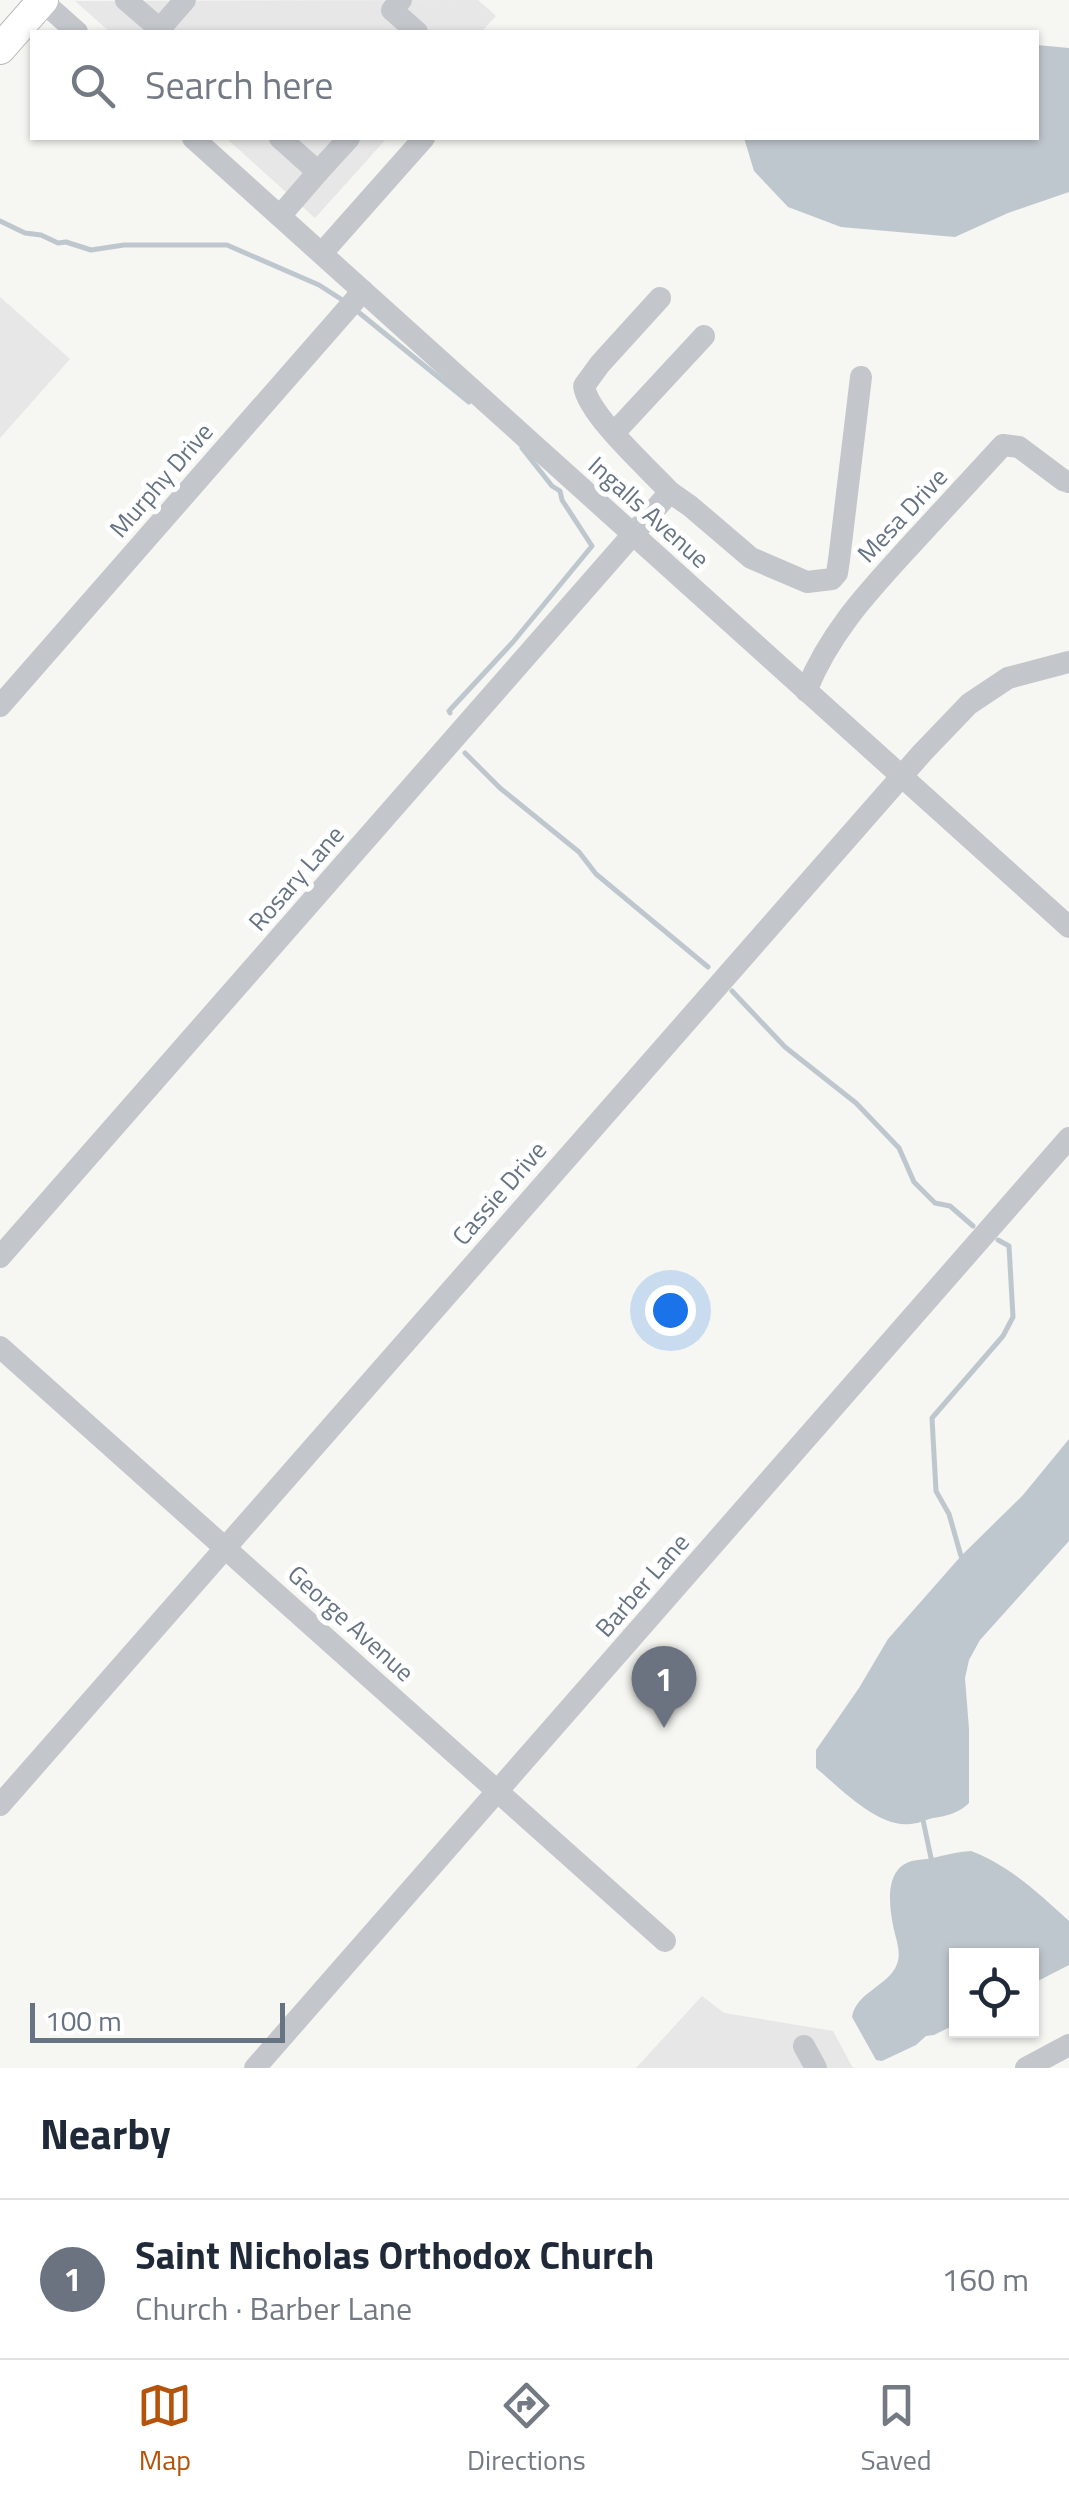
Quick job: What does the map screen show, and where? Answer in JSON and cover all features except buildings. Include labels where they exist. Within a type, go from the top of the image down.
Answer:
[{"type":"main road","points":[[0,49],[42,0]]},
{"type":"street","points":[[42,0],[75,30]]},
{"type":"street","points":[[126,0],[158,30]]},
{"type":"street","points":[[162,30],[186,0]]},
{"type":"street","points":[[401,0],[392,10],[414,30]]},
{"type":"street","name":"Ingalls Avenue","points":[[196,140],[1069,926]]},
{"type":"street","points":[[282,140],[318,172]]},
{"type":"street","points":[[280,216],[347,140]]},
{"type":"street","points":[[322,254],[422,140]]},
{"type":"street","name":"Murphy Drive","points":[[0,706],[363,291]]},
{"type":"street","points":[[660,298],[600,364],[584,386],[586,397],[670,492],[751,558],[806,582],[832,579],[835,575],[861,377]]},
{"type":"street","points":[[614,433],[704,336]]},
{"type":"street","name":"Mesa Drive","points":[[806,690],[818,660],[863,598],[1003,445],[1018,447],[1069,482]]},
{"type":"street","name":"Rosary Lane","points":[[0,1258],[670,492]]},
{"type":"street","points":[[835,575],[863,598]]},
{"type":"street","name":"Cassie Drive","points":[[0,1805],[969,704],[1008,678],[1069,662]]},
{"type":"street","name":"Barber Lane","points":[[255,2068],[1069,1138]]},
{"type":"street","name":"George Avenue","points":[[0,1346],[665,1941]]},
{"type":"street","points":[[1026,2068],[1069,2045]]},
{"type":"street","points":[[804,2046],[816,2068]]},
{"type":"shaded area","points":[[478,0],[496,16],[483,30],[108,30],[75,1]]},
{"type":"shaded area","points":[[1039,45],[1069,48],[1069,192],[955,237],[841,227],[788,207],[754,171],[745,140],[1039,140]]},
{"type":"shaded area","points":[[228,140],[385,140],[315,218]]},
{"type":"shaded area","points":[[0,297],[70,359],[0,438]]},
{"type":"shaded area","points":[[1069,1439],[1069,1541],[980,1640],[969,1660],[965,1678],[969,1803],[952,1814],[915,1823],[885,1820],[860,1805],[816,1768],[816,1750],[888,1639],[961,1556],[1023,1495]]},
{"type":"shaded area","points":[[971,1851],[1011,1872],[1069,1921],[1069,1965],[1039,1980],[1039,1948],[949,1948],[949,2028],[882,2061],[876,2060],[852,2017],[860,2001],[897,1964],[890,1899],[892,1881],[901,1866]]},
{"type":"shaded area","points":[[702,1996],[724,2013],[833,2031],[853,2068],[636,2068]]},
{"type":"waterway","points":[[0,221],[25,233],[91,250],[124,245],[227,245],[319,285],[344,301]]},
{"type":"waterway","points":[[357,311],[469,402]]},
{"type":"waterway","points":[[450,713],[592,546],[560,491],[522,448]]},
{"type":"waterway","points":[[465,753],[500,788],[579,852],[596,874],[708,967]]},
{"type":"waterway","points":[[732,991],[785,1047],[856,1103],[899,1148],[914,1182],[935,1203],[950,1206],[973,1226]]},
{"type":"waterway","points":[[961,1556],[949,1514],[936,1491],[932,1418],[1003,1336],[1013,1317],[1009,1246],[998,1240]]},
{"type":"waterway","points":[[923,1820],[931,1858]]},
{"type":"place","name":"Saint Nicholas Orthodox Church","points":[[664,1728]]}]
